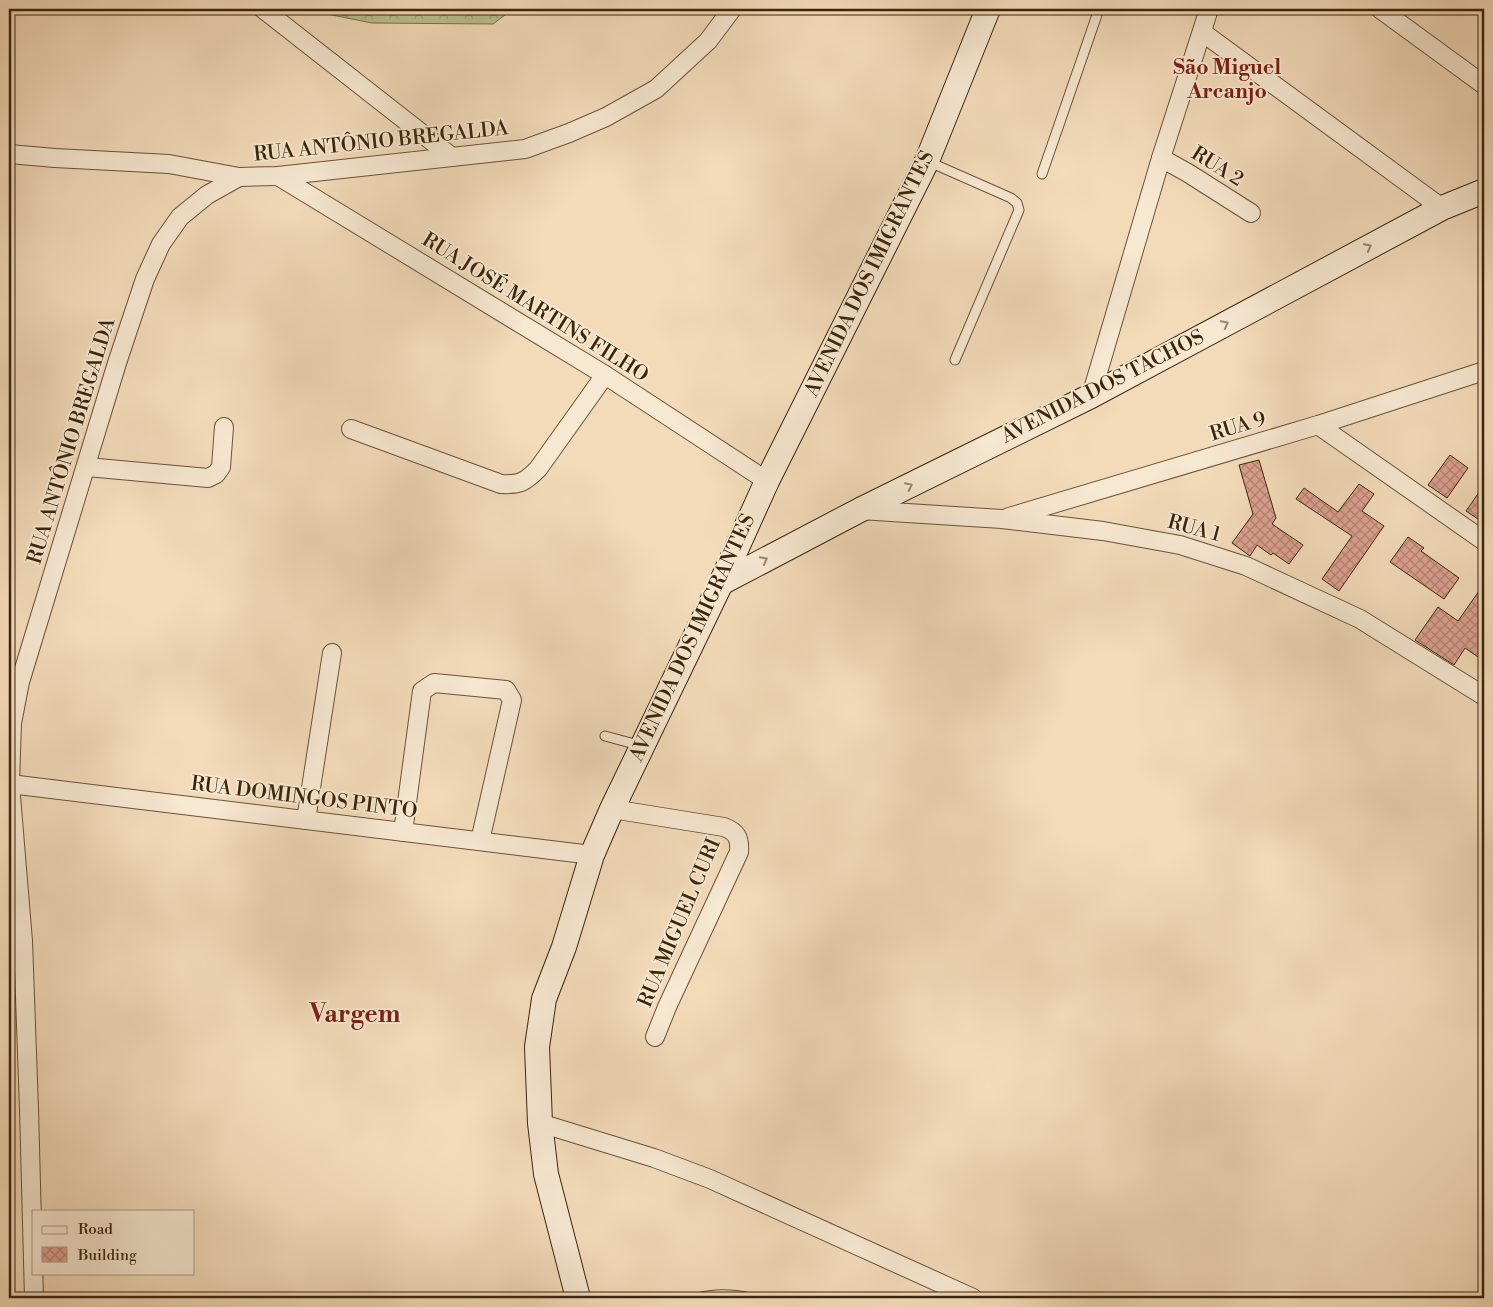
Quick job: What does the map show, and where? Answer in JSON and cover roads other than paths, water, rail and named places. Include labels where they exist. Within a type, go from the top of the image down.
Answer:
[{"type":"street","points":[[263,9],[452,157]]},
{"type":"street","name":"RUA ANTÔNIO BREGALDA","points":[[32,1210],[23,941],[10,784],[12,723],[20,682],[87,467],[117,363],[142,288],[161,244],[180,217],[207,195],[238,177],[278,176],[525,149],[569,133],[606,117],[656,89],[708,42],[732,9]]},
{"type":"street","name":"AVENIDA DOS IMIGRANTES","points":[[578,1298],[546,1174],[540,1123],[537,1047],[544,999],[564,947],[592,855],[612,809],[721,583],[766,480],[927,161],[988,9]]},
{"type":"street","points":[[1091,396],[1161,158],[1209,9]]},
{"type":"street","points":[[1380,9],[1484,85]]},
{"type":"street","points":[[1202,32],[1442,208]]},
{"type":"street","points":[[9,154],[169,164],[238,177]]},
{"type":"street","name":"RUA 2","points":[[1161,158],[1251,213]]},
{"type":"street","name":"RUA JOSÉ MARTINS FILHO","points":[[278,176],[605,375],[766,480]]},
{"type":"street","name":"AVENIDA DOS TACHOS","points":[[721,583],[860,510],[1091,396],[1442,208],[1484,191]]},
{"type":"street","points":[[1477,374],[1484,387]]},
{"type":"street","name":"RUA 9","points":[[1002,519],[1318,425],[1477,374]]},
{"type":"street","points":[[351,429],[501,484],[516,485],[527,480],[538,469],[605,375]]},
{"type":"street","points":[[1318,425],[1484,541]]},
{"type":"street","points":[[87,467],[208,478],[216,474],[221,467],[224,427]]},
{"type":"street","name":"RUA 1","points":[[860,510],[1002,519],[1103,531],[1180,545],[1246,566],[1360,618],[1484,696]]},
{"type":"street","points":[[306,820],[332,653]]},
{"type":"street","points":[[403,832],[422,691],[434,683],[506,690],[512,700],[480,842]]},
{"type":"street","name":"RUA DOMINGOS PINTO","points":[[10,784],[592,855]]},
{"type":"street","name":"RUA MIGUEL CURI","points":[[612,809],[724,827],[734,831],[740,840],[739,852],[667,1006],[655,1037]]},
{"type":"street","points":[[540,1123],[654,1158],[710,1179],[973,1298]]},
{"type":"street","name":"RUA ANTÔNIO BREGALDA","points":[[33,1274],[34,1298]]},
{"type":"lane","points":[[1042,174],[1099,9]]},
{"type":"lane","points":[[927,161],[1011,198],[1017,203],[1019,210],[956,360]]},
{"type":"lane","points":[[604,736],[642,746]]},
{"type":"lane","points":[[697,1298],[731,1294],[751,1298]]},
{"type":"district","name":"São Miguel Arcanjo","points":[[1227,80]]},
{"type":"district","name":"Vargem","points":[[355,1014]]}]
